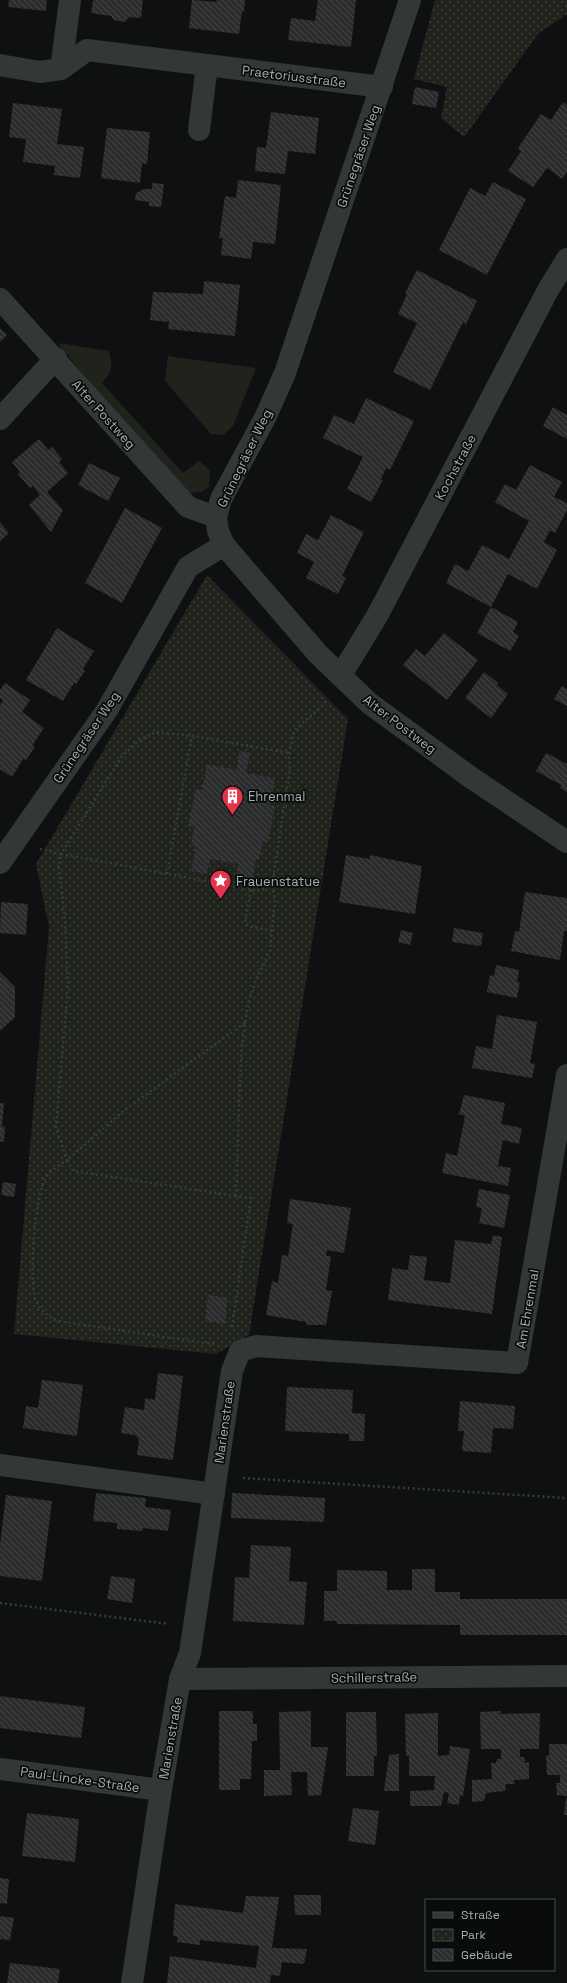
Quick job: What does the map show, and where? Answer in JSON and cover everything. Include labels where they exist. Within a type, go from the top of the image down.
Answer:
[{"type":"street","points":[[61,69],[70,0]]},
{"type":"street","name":"Grünegräser Weg","points":[[0,863],[107,710],[188,567],[224,545],[218,531],[216,517],[224,493],[265,418],[285,374],[382,88],[410,0]]},
{"type":"street","name":"Praetoriusstraße","points":[[0,65],[40,72],[61,69],[87,50],[382,88]]},
{"type":"street","points":[[199,130],[207,65]]},
{"type":"street","name":"Kochstraße","points":[[341,675],[377,616],[548,290],[567,259]]},
{"type":"street","name":"Alter Postweg","points":[[0,299],[56,358],[91,401],[188,507],[216,517]]},
{"type":"street","points":[[0,419],[56,358]]},
{"type":"street","name":"Alter Postweg","points":[[224,545],[318,654],[369,703],[473,779],[567,842]]},
{"type":"street","name":"Am Ehrenmal","points":[[240,1352],[256,1346],[518,1362],[567,1075]]},
{"type":"street","name":"Marienstraße","points":[[132,1983],[161,1790],[180,1679],[190,1653],[232,1372],[240,1352]]},
{"type":"street","points":[[0,1465],[215,1485]]},
{"type":"street","name":"Schillerstraße","points":[[180,1679],[567,1676]]},
{"type":"street","name":"Paul-Lincke-Straße","points":[[0,1769],[161,1790]]},
{"type":"path","points":[[236,1196],[241,1054],[248,1003],[257,977],[270,952],[275,899],[272,886],[290,769],[289,753],[294,731],[324,704],[341,675]]},
{"type":"path","points":[[240,1352],[231,1335],[251,1198],[73,1171],[67,1160],[56,1127],[68,987],[65,920],[59,867],[61,854],[122,756],[140,740],[156,732],[192,736],[289,753]]},
{"type":"path","points":[[167,874],[192,736]]},
{"type":"path","points":[[61,854],[251,890],[260,891],[272,886]]},
{"type":"path","points":[[251,890],[245,921],[248,926],[273,931]]},
{"type":"path","points":[[240,1352],[216,1344],[57,1322],[44,1314],[36,1300],[32,1271],[38,1196],[46,1177],[126,1109],[246,1022]]},
{"type":"path","points":[[215,1485],[233,1478],[567,1498]]},
{"type":"path","points":[[0,1603],[194,1627]]},
{"type":"green space","points":[[435,0],[567,0],[567,14],[538,34],[464,137],[441,118],[447,87],[414,79]]},
{"type":"green space","points":[[58,343],[109,351],[111,368],[110,372],[102,383],[183,473],[199,461],[210,470],[209,487],[202,492],[187,493],[85,377]]},
{"type":"green space","points":[[168,356],[256,368],[233,426],[223,435],[211,434],[165,381]]},
{"type":"green space","points":[[207,575],[348,719],[249,1335],[216,1354],[14,1334],[49,927],[36,864]]},
{"type":"building","points":[[9,0],[47,0],[46,11],[8,7]]},
{"type":"building","points":[[93,0],[143,0],[141,18],[129,17],[125,22],[114,20],[111,16],[91,13]]},
{"type":"building","points":[[192,0],[216,2],[217,0],[245,0],[239,34],[189,28]]},
{"type":"building","points":[[318,0],[356,0],[351,47],[288,40],[291,18],[315,21]]},
{"type":"building","points":[[415,87],[439,92],[436,108],[412,104]]},
{"type":"building","points":[[563,102],[567,105],[567,172],[562,179],[547,168],[533,187],[508,171],[521,151],[518,148],[541,114],[551,120]]},
{"type":"building","points":[[13,103],[62,109],[57,144],[84,147],[80,178],[54,175],[55,166],[23,162],[26,139],[9,137]]},
{"type":"building","points":[[271,112],[319,118],[315,154],[288,151],[285,174],[255,171],[257,147],[266,148]]},
{"type":"building","points":[[107,128],[150,132],[147,164],[142,163],[140,183],[101,178]]},
{"type":"building","points":[[238,180],[281,185],[275,244],[253,242],[251,259],[221,255],[223,238],[219,238],[225,196],[236,198]]},
{"type":"building","points":[[493,182],[526,199],[487,275],[439,250],[470,188],[485,196]]},
{"type":"building","points":[[152,183],[164,184],[161,207],[149,206],[149,202],[135,200],[136,193],[144,189],[152,189]]},
{"type":"building","points":[[417,270],[477,301],[466,324],[463,322],[430,390],[393,372],[417,323],[398,314],[407,294],[405,293]]},
{"type":"building","points":[[204,281],[240,285],[235,336],[168,329],[169,322],[150,320],[153,292],[203,294]]},
{"type":"building","points":[[0,328],[7,335],[0,342]]},
{"type":"building","points":[[366,398],[414,421],[390,470],[386,468],[381,479],[383,480],[371,502],[347,489],[363,457],[323,438],[334,415],[354,424]]},
{"type":"building","points":[[553,407],[567,415],[567,439],[543,426]]},
{"type":"building","points":[[39,439],[48,450],[52,447],[62,459],[59,462],[68,473],[47,492],[63,510],[51,532],[29,505],[40,495],[33,486],[30,488],[18,474],[20,472],[12,462]]},
{"type":"building","points":[[89,463],[120,478],[108,501],[78,485]]},
{"type":"building","points":[[530,465],[562,482],[554,497],[567,503],[567,510],[555,533],[550,530],[544,542],[557,550],[537,589],[508,574],[491,607],[446,583],[455,564],[468,571],[482,545],[509,559],[529,521],[495,502],[505,484],[516,490]]},
{"type":"building","points":[[125,508],[162,528],[122,603],[85,583]]},
{"type":"building","points":[[331,515],[364,532],[342,576],[346,578],[338,594],[306,578],[314,562],[297,553],[306,534],[318,540]]},
{"type":"building","points":[[0,522],[9,533],[0,541]]},
{"type":"building","points":[[491,607],[518,622],[513,632],[519,636],[510,651],[477,633]]},
{"type":"building","points":[[57,628],[94,651],[83,669],[85,671],[76,684],[74,683],[63,701],[26,680]]},
{"type":"building","points":[[444,633],[478,660],[447,700],[403,665],[416,649],[425,656]]},
{"type":"building","points":[[484,672],[498,683],[497,685],[508,694],[491,718],[465,698]]},
{"type":"building","points":[[5,683],[30,700],[22,712],[44,728],[32,746],[35,747],[26,760],[23,759],[12,777],[0,769],[0,705],[3,700],[0,698],[0,690]]},
{"type":"building","points":[[562,686],[567,689],[567,706],[554,699]]},
{"type":"building","name":"Ehrenmal","points":[[240,751],[250,753],[246,773],[275,778],[270,805],[275,806],[268,842],[263,841],[259,860],[256,859],[252,882],[236,879],[238,864],[210,859],[207,874],[191,871],[196,847],[191,845],[194,827],[188,826],[196,789],[202,791],[207,764],[236,770]]},
{"type":"building","points":[[546,753],[567,764],[567,792],[560,788],[561,785],[536,771]]},
{"type":"building","points":[[346,855],[370,859],[370,855],[422,866],[415,914],[339,902]]},
{"type":"building","points":[[525,892],[567,898],[567,931],[564,931],[560,960],[511,951],[515,931],[519,932]]},
{"type":"building","points":[[1,902],[28,904],[26,935],[0,933]]},
{"type":"building","points":[[454,928],[483,933],[481,946],[452,942]]},
{"type":"building","points":[[401,930],[413,933],[410,945],[398,942]]},
{"type":"building","points":[[496,965],[519,970],[517,982],[520,982],[517,998],[487,992],[490,975],[494,976]]},
{"type":"building","points":[[0,972],[15,987],[15,1017],[0,1031]]},
{"type":"building","points":[[497,1015],[537,1022],[530,1063],[535,1064],[532,1078],[472,1068],[476,1046],[492,1049]]},
{"type":"building","points":[[464,1095],[505,1103],[501,1124],[522,1128],[519,1144],[503,1140],[498,1166],[511,1168],[508,1186],[442,1173],[446,1153],[457,1156],[465,1116],[459,1114]]},
{"type":"building","points":[[0,1103],[4,1103],[2,1126],[5,1127],[4,1142],[0,1141]]},
{"type":"building","points":[[3,1182],[16,1184],[14,1197],[1,1195]]},
{"type":"building","points":[[479,1189],[510,1195],[504,1228],[479,1223],[482,1208],[476,1207]]},
{"type":"building","points":[[290,1199],[351,1208],[344,1253],[327,1250],[326,1256],[331,1256],[326,1290],[332,1291],[326,1325],[306,1325],[306,1322],[266,1315],[272,1281],[278,1283],[282,1255],[288,1256],[293,1224],[287,1223]]},
{"type":"building","points":[[493,1235],[502,1237],[492,1314],[388,1300],[392,1268],[408,1270],[410,1255],[427,1257],[424,1280],[450,1283],[455,1240],[491,1244]]},
{"type":"building","points":[[208,1295],[228,1298],[225,1324],[205,1321]]},
{"type":"building","points":[[158,1373],[183,1376],[173,1460],[137,1455],[139,1439],[135,1435],[121,1433],[125,1407],[144,1410],[145,1398],[155,1400]]},
{"type":"building","points":[[42,1380],[83,1385],[77,1436],[23,1428],[26,1406],[38,1408]]},
{"type":"building","points":[[287,1387],[353,1390],[352,1413],[365,1414],[364,1441],[349,1441],[349,1434],[285,1431]]},
{"type":"building","points":[[460,1401],[515,1406],[513,1429],[493,1428],[491,1453],[462,1451],[464,1431],[458,1431]]},
{"type":"building","points":[[96,1493],[146,1498],[145,1507],[171,1510],[168,1531],[143,1528],[142,1531],[117,1529],[117,1523],[93,1521]]},
{"type":"building","points":[[232,1493],[325,1498],[324,1522],[231,1518]]},
{"type":"building","points":[[6,1495],[52,1501],[42,1581],[0,1576],[0,1545]]},
{"type":"building","points":[[251,1545],[291,1547],[289,1581],[307,1582],[304,1625],[233,1621],[235,1577],[249,1578]]},
{"type":"building","points":[[412,1569],[435,1569],[435,1592],[460,1592],[460,1599],[567,1599],[567,1635],[460,1635],[460,1625],[337,1624],[337,1621],[324,1621],[324,1591],[337,1591],[337,1570],[387,1571],[387,1590],[412,1590]]},
{"type":"building","points":[[111,1576],[135,1579],[132,1603],[107,1599]]},
{"type":"building","points":[[0,1696],[85,1707],[81,1738],[0,1728]]},
{"type":"building","points":[[219,1711],[253,1711],[253,1724],[257,1724],[257,1741],[252,1741],[251,1779],[240,1779],[240,1790],[219,1790]]},
{"type":"building","points":[[311,1711],[311,1747],[328,1747],[321,1795],[308,1796],[307,1772],[291,1772],[292,1795],[264,1796],[264,1770],[280,1770],[279,1712]]},
{"type":"building","points":[[500,1711],[501,1714],[540,1713],[539,1749],[520,1749],[520,1757],[524,1757],[525,1763],[529,1762],[529,1779],[514,1780],[515,1784],[506,1784],[505,1791],[486,1793],[484,1801],[472,1802],[472,1780],[492,1779],[491,1763],[496,1763],[497,1759],[501,1759],[501,1749],[481,1749],[480,1712]]},
{"type":"building","points":[[346,1712],[376,1712],[377,1756],[374,1756],[374,1776],[346,1776]]},
{"type":"building","points":[[438,1713],[438,1756],[449,1755],[450,1746],[470,1749],[463,1796],[460,1795],[459,1805],[447,1803],[449,1793],[444,1792],[441,1806],[410,1806],[410,1791],[434,1790],[435,1776],[409,1776],[409,1756],[406,1756],[405,1714]]},
{"type":"building","points":[[549,1744],[567,1744],[567,1796],[557,1795],[556,1783],[560,1783],[560,1775],[547,1775],[546,1756],[549,1755]]},
{"type":"building","points":[[399,1754],[399,1791],[384,1791],[389,1755]]},
{"type":"building","points":[[566,1798],[567,1815],[564,1815]]},
{"type":"building","points":[[353,1808],[379,1811],[375,1845],[348,1841]]},
{"type":"building","points":[[27,1813],[79,1819],[75,1862],[22,1856]]},
{"type":"building","points":[[0,1878],[9,1879],[7,1904],[0,1903]]},
{"type":"building","points":[[294,1895],[321,1895],[321,1915],[295,1915]]},
{"type":"building","points":[[246,1896],[279,1897],[272,1948],[307,1949],[304,1964],[282,1962],[280,1976],[271,1975],[270,1983],[167,1983],[170,1956],[256,1968],[259,1946],[200,1940],[200,1945],[177,1942],[178,1937],[173,1936],[175,1904],[243,1913]]},
{"type":"building","points":[[0,1916],[14,1918],[10,1940],[0,1939]]},
{"type":"building","points":[[10,1963],[60,1969],[58,1983],[7,1983]]},
{"type":"place","name":"Ehrenmal","points":[[232,816]]},
{"type":"place","name":"Frauenstatue","points":[[220,900]]}]
